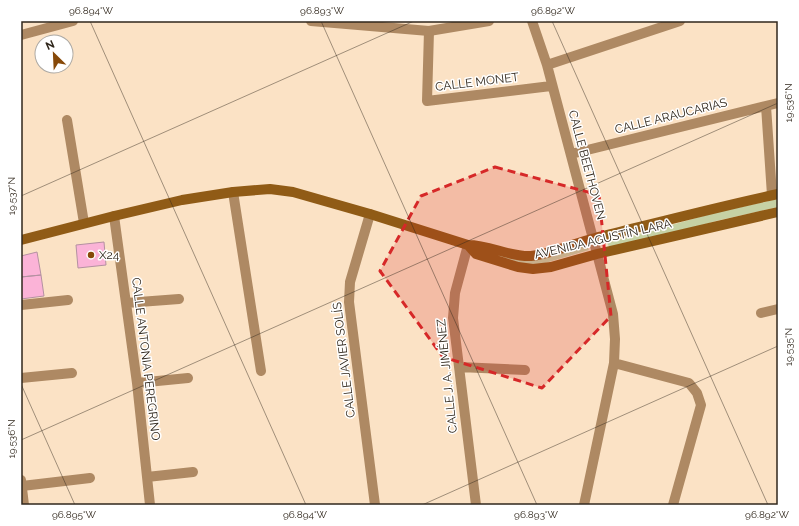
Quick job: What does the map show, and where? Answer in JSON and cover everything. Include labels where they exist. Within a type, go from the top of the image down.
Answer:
[{"type":"main road","points":[[21,240],[84,223],[182,200],[233,192],[270,189],[293,192],[370,214],[468,246]]},
{"type":"main road","name":"AVENIDA AGUSTÍN LARA","points":[[468,246],[480,245],[517,255],[531,256],[594,238],[775,194]]},
{"type":"main road","name":"AVENIDA AGUSTÍN LARA","points":[[468,246],[476,254],[518,267],[533,269],[551,267],[597,254],[778,212]]},
{"type":"street","points":[[21,35],[73,21]]},
{"type":"street","points":[[311,21],[358,23],[429,31],[462,24],[489,21]]},
{"type":"street","name":"CALLE BEETHOVEN","points":[[532,21],[547,65],[551,86],[594,238],[613,314],[615,339],[614,363],[584,505]]},
{"type":"street","points":[[547,65],[680,21]]},
{"type":"street","name":"CALLE MONET","points":[[429,31],[427,101],[551,86]]},
{"type":"street","name":"CALLE ARAUCARIAS","points":[[571,154],[778,103]]},
{"type":"street","points":[[766,106],[775,194]]},
{"type":"street","points":[[67,120],[84,223]]},
{"type":"street","points":[[233,192],[261,371]]},
{"type":"street","name":"CALLE JAVIER SOLÍS","points":[[370,214],[350,282],[349,302],[375,505]]},
{"type":"street","name":"CALLE ANTONIA PEREGRINO","points":[[114,216],[137,383],[150,505]]},
{"type":"street","name":"CALLE J. A. JIMÉNEZ","points":[[468,246],[455,293],[453,318],[476,505]]},
{"type":"street","points":[[126,303],[179,299]]},
{"type":"street","points":[[21,305],[68,300]]},
{"type":"street","points":[[761,313],[778,309]]},
{"type":"street","points":[[614,363],[689,383],[697,393],[701,406],[673,505]]},
{"type":"street","points":[[459,367],[525,370]]},
{"type":"street","points":[[21,378],[72,373]]},
{"type":"street","points":[[137,383],[188,378]]},
{"type":"street","points":[[147,477],[193,472]]},
{"type":"street","points":[[24,505],[21,483],[90,478]]},
{"type":"highlighted area","points":[[495,167],[599,195],[611,316],[542,388],[443,357],[380,271],[421,196]]},
{"type":"green space","points":[[778,199],[778,207],[716,221],[612,252],[607,243],[714,213]]},
{"type":"green space","points":[[586,244],[589,250],[532,267],[492,254],[515,254]]},
{"type":"building","name":"X24","points":[[104,242],[106,265],[78,268],[76,245]]},
{"type":"building","points":[[37,252],[41,275],[21,277],[21,256]]},
{"type":"building","points":[[41,275],[44,296],[21,299],[21,277]]},
{"type":"place","name":"X24","points":[[91,255]]}]
